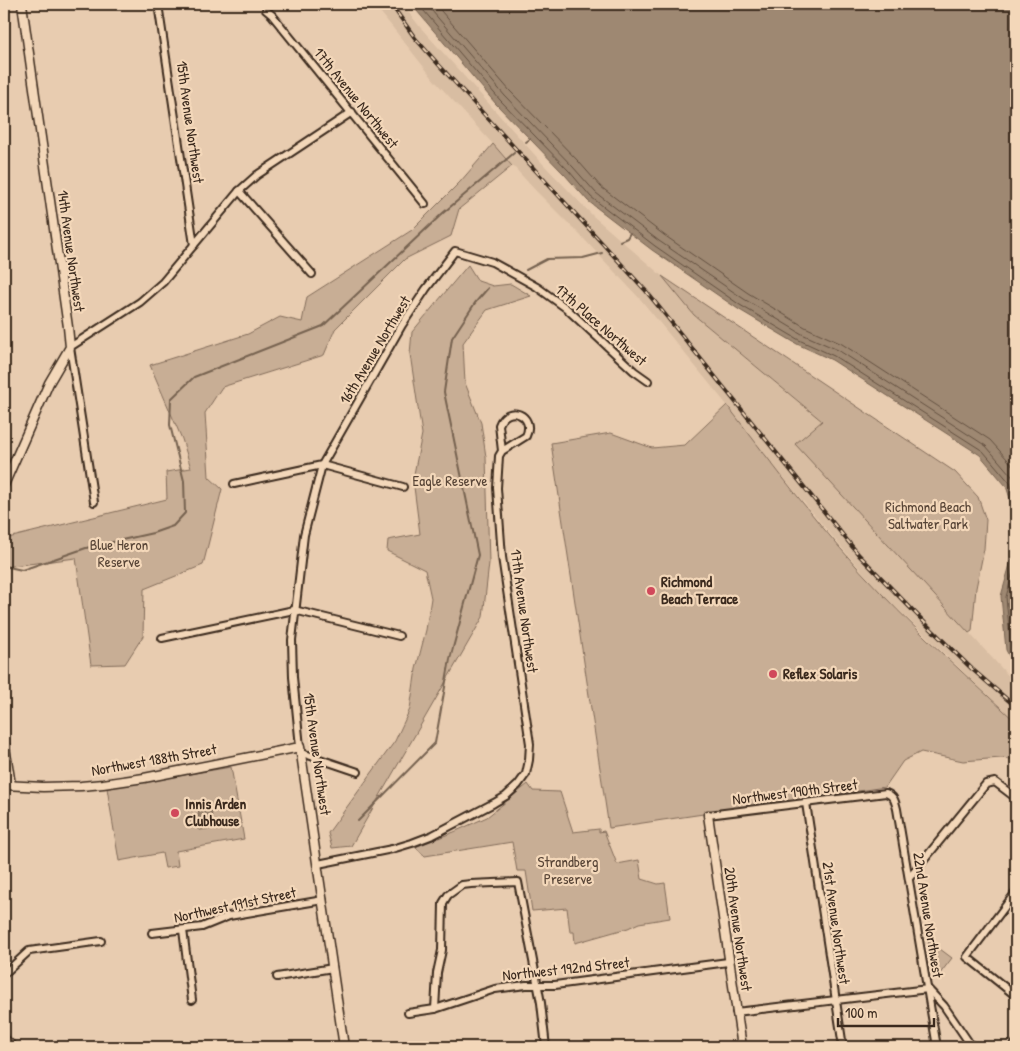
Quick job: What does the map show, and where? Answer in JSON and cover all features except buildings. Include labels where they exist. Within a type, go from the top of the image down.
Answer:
[{"type":"main road","points":[[4,1039],[12,1047]]},
{"type":"street","name":"14th Avenue Northwest","points":[[22,4],[70,348],[94,502]]},
{"type":"street","name":"15th Avenue Northwest","points":[[158,4],[194,244]]},
{"type":"street","name":"17th Avenue Northwest","points":[[266,10],[352,112],[425,204]]},
{"type":"street","points":[[4,486],[49,383],[70,348],[146,297],[163,282],[239,191],[257,175],[352,112]]},
{"type":"street","points":[[239,191],[312,274]]},
{"type":"street","name":"17th Place Northwest","points":[[455,251],[492,262],[537,288],[566,308],[634,371],[648,381]]},
{"type":"street","name":"16th Avenue Northwest","points":[[322,465],[402,325],[455,251]]},
{"type":"street","name":"17th Avenue Northwest","points":[[318,864],[392,849],[433,835],[506,796],[526,774],[530,760],[530,744],[502,557],[497,488],[499,456],[502,451],[526,436],[528,426],[522,415],[511,413],[504,416],[500,422],[502,451]]},
{"type":"street","points":[[234,484],[322,465],[404,487]]},
{"type":"street","name":"15th Avenue Northwest","points":[[322,465],[304,535],[294,610],[292,640],[293,677],[301,750],[344,1047]]},
{"type":"street","points":[[162,638],[294,610],[399,636]]},
{"type":"street","points":[[4,740],[7,785]]},
{"type":"street","name":"Northwest 188th Street","points":[[7,785],[43,787],[110,783],[301,750],[358,772]]},
{"type":"street","points":[[910,877],[986,784],[991,781],[995,782],[1016,798]]},
{"type":"street","name":"22nd Avenue Northwest","points":[[886,793],[892,795],[895,800],[910,877],[937,1047]]},
{"type":"street","name":"Northwest 190th Street","points":[[708,815],[886,793]]},
{"type":"street","name":"21st Avenue Northwest","points":[[806,803],[842,1047]]},
{"type":"street","name":"20th Avenue Northwest","points":[[708,815],[728,962],[742,1047]]},
{"type":"street","points":[[435,1009],[437,973],[442,950],[443,902],[448,894],[462,885],[518,882],[538,986],[546,1047]]},
{"type":"street","points":[[1016,892],[967,957],[1016,996]]},
{"type":"street","name":"Northwest 191st Street","points":[[152,933],[202,927],[229,916],[323,900]]},
{"type":"street","points":[[183,930],[192,1000]]},
{"type":"street","points":[[4,973],[30,951],[101,941]]},
{"type":"street","name":"Northwest 192nd Street","points":[[408,1013],[435,1009],[494,989],[526,985],[555,986],[728,962]]},
{"type":"street","points":[[277,977],[333,968]]},
{"type":"street","points":[[736,1012],[928,988],[944,1006],[972,1047]]},
{"type":"street","points":[[1013,1047],[1016,1043]]},
{"type":"shaded area","points":[[374,4],[402,4],[420,27],[543,164],[593,216],[662,276],[694,315],[822,421],[796,444],[1016,684],[1016,722],[881,593],[772,464],[727,405],[641,300],[536,191],[435,81]]},
{"type":"green space","name":"Blue Heron Reserve","points":[[493,144],[512,166],[459,209],[451,236],[405,259],[335,329],[324,355],[222,387],[205,413],[209,477],[222,489],[203,565],[144,589],[143,636],[125,664],[91,665],[76,558],[4,567],[4,539],[167,499],[166,472],[191,468],[182,439],[150,365],[248,334],[280,317],[302,322],[307,297],[412,230],[460,182]]},
{"type":"green space","name":"Eagle Reserve","points":[[468,265],[478,281],[493,286],[511,284],[531,296],[487,310],[463,343],[465,383],[481,423],[486,457],[489,563],[483,617],[351,846],[332,848],[328,833],[395,741],[410,709],[416,669],[426,630],[431,598],[425,570],[387,551],[388,540],[420,534],[413,479],[422,434],[410,354],[412,332]]},
{"type":"green space","name":"Richmond Beach Saltwater Park","points":[[662,276],[955,472],[978,497],[986,520],[984,549],[976,588],[972,631],[969,633],[795,444],[822,421],[694,315]]},
{"type":"green space","name":"Richmond Beach Saltwater Park","points":[[727,405],[801,501],[860,571],[948,659],[1016,722],[1016,760],[1001,758],[963,761],[921,752],[903,761],[885,787],[609,828],[551,443],[611,433],[652,448],[685,445]]},
{"type":"green space","name":"Innis Arden Clubhouse","points":[[231,767],[244,839],[176,851],[178,866],[165,868],[162,853],[119,861],[107,788]]},
{"type":"green space","name":"Strandberg Preserve","points":[[528,784],[533,791],[560,792],[573,832],[599,829],[599,832],[604,831],[617,864],[639,860],[642,879],[658,884],[665,883],[670,918],[639,923],[575,943],[574,932],[570,932],[567,908],[532,911],[526,871],[517,871],[512,842],[425,856],[415,847],[487,817]]},
{"type":"green space","points":[[928,940],[952,958],[939,975],[934,976]]},
{"type":"water","points":[[411,4],[1016,4],[1016,517],[1006,486],[980,455],[832,360],[797,344],[738,309],[652,250],[588,201],[496,104]]},
{"type":"water","points":[[1016,535],[1016,669],[1006,650],[1001,596],[1013,554]]},
{"type":"water","points":[[210,806],[214,828],[200,830],[198,829],[199,807]]},
{"type":"waterway","points":[[526,142],[530,139]]},
{"type":"waterway","points":[[4,566],[22,570],[86,548],[153,533],[173,526],[185,513],[184,481],[170,425],[171,399],[194,377],[323,326],[443,213],[514,153]]},
{"type":"waterway","points":[[620,241],[627,238],[630,233]]},
{"type":"waterway","points":[[526,270],[547,259],[583,258],[602,253]]},
{"type":"waterway","points":[[358,821],[435,743],[450,659],[478,555],[444,392],[452,338],[475,303],[488,288]]},
{"type":"railway","points":[[391,4],[415,38],[438,64],[646,291],[859,555],[972,669],[1016,707]]},
{"type":"place","name":"Richmond Beach Terrace","points":[[651,591]]},
{"type":"place","name":"Reflex Solaris","points":[[773,674]]},
{"type":"place","name":"Innis Arden Clubhouse","points":[[175,813]]}]
